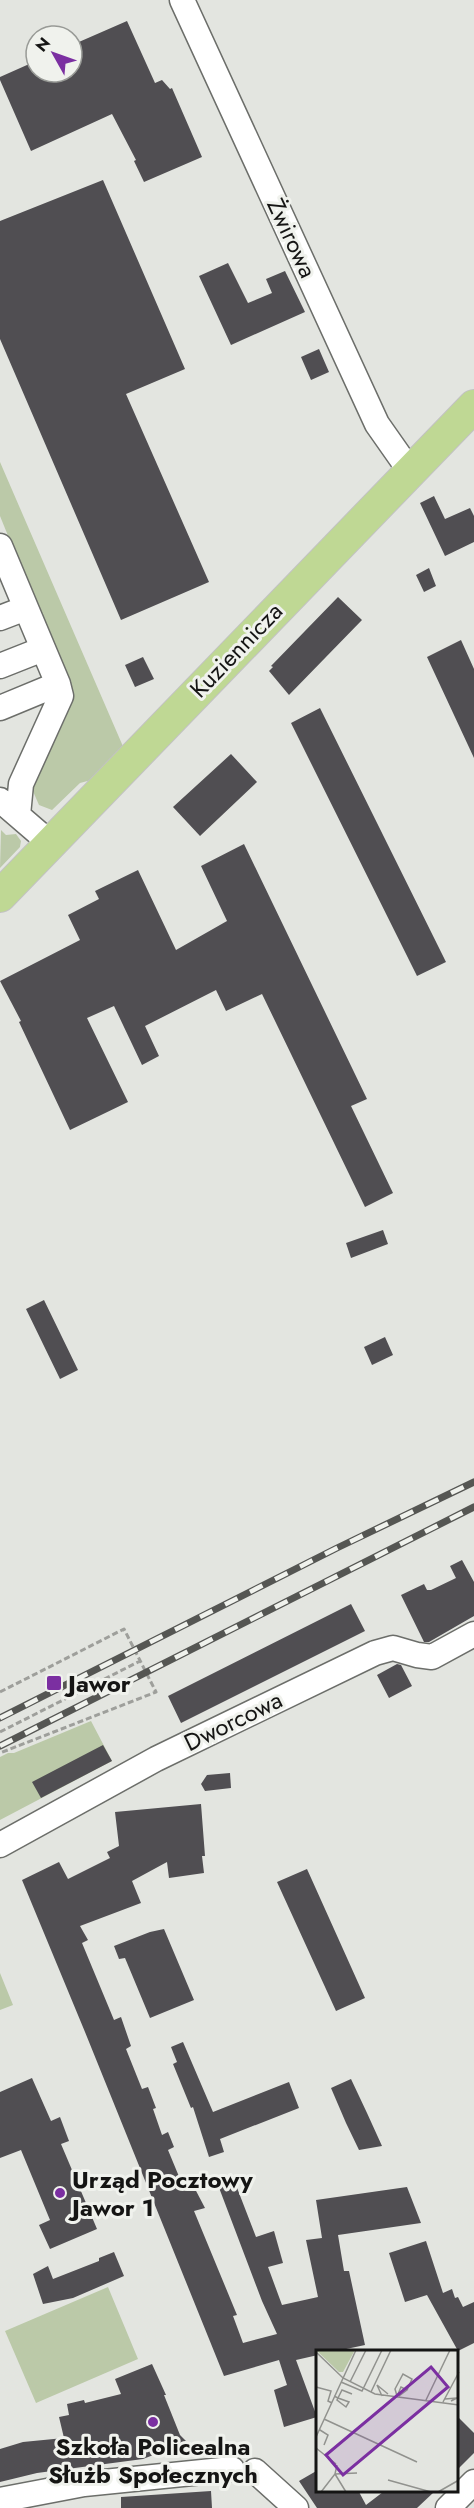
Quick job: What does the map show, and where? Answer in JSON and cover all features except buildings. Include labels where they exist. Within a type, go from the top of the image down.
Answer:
[{"type":"main road","name":"Kuziennicza","points":[[0,896],[474,406]]},
{"type":"street","name":"Żwirowa","points":[[182,0],[377,424],[410,471]]},
{"type":"street","points":[[0,546],[61,696],[21,784],[6,811],[50,843]]},
{"type":"street","points":[[0,618],[26,608]]},
{"type":"street","points":[[0,666],[43,648]]},
{"type":"street","points":[[0,708],[58,684]]},
{"type":"street","name":"Dworcowa","points":[[0,1845],[156,1759],[375,1653],[393,1648],[432,1657],[474,1634]]},
{"type":"street","points":[[0,2500],[84,2484],[243,2470],[296,2508]]},
{"type":"street","points":[[448,2508],[474,2482]]},
{"type":"path","points":[[0,1692],[124,1629],[156,1692],[0,1753]]},
{"type":"path","points":[[0,1732],[141,1661]]},
{"type":"green space","points":[[0,462],[125,751],[95,779],[80,783],[52,810],[39,805],[32,789],[66,717],[69,706],[67,681],[0,516]]},
{"type":"green space","points":[[1,830],[6,835],[16,834],[21,841],[20,847],[0,868]]},
{"type":"green space","points":[[91,1721],[112,1761],[0,1820],[0,1757]]},
{"type":"green space","points":[[0,1973],[13,2005],[0,2010]]},
{"type":"green space","points":[[108,2287],[138,2359],[36,2403],[5,2331]]},
{"type":"railway","points":[[0,1718],[337,1548],[474,1482]]},
{"type":"railway","points":[[0,1746],[474,1507]]},
{"type":"place","name":"Jawor","points":[[54,1683]]},
{"type":"place","name":"Urząd Pocztowy Jawor 1","points":[[60,2193]]},
{"type":"place","name":"Szkoła Policealna Służb Społecznych","points":[[153,2422]]}]
